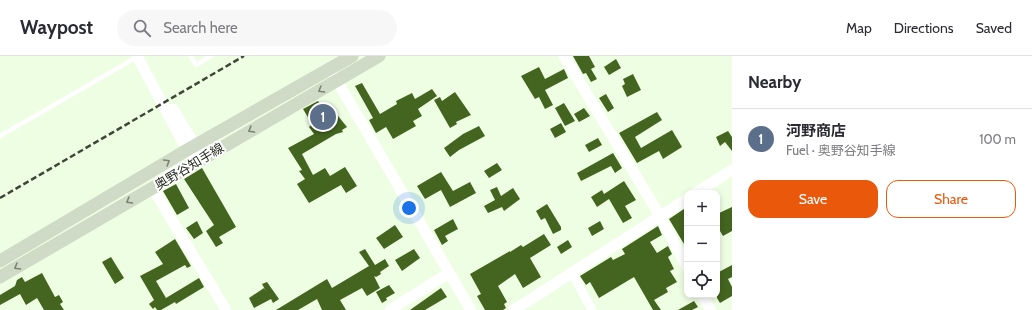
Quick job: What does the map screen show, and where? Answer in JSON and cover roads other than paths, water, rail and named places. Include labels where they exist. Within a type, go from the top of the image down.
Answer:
[{"type":"main road","name":"奥野谷知手線","points":[[0,261],[191,148],[330,70],[352,56]]},
{"type":"main road","name":"奥野谷知手線","points":[[0,277],[198,160],[379,56]]},
{"type":"street","points":[[139,56],[198,160]]},
{"type":"street","points":[[564,56],[660,216],[684,262]]},
{"type":"street","points":[[330,70],[471,310]]},
{"type":"street","points":[[701,190],[732,170]]},
{"type":"street","points":[[152,188],[226,310]]},
{"type":"street","points":[[514,310],[684,201]]},
{"type":"street","points":[[390,310],[405,306],[449,273]]},
{"type":"street","points":[[572,273],[592,310]]},
{"type":"street","points":[[704,298],[711,310]]},
{"type":"lane","points":[[0,136],[139,56]]},
{"type":"lane","points":[[191,56],[196,65],[211,56]]},
{"type":"railway","points":[[0,198],[244,56]]},
{"type":"place","name":"河野商店","points":[[323,117]]}]
